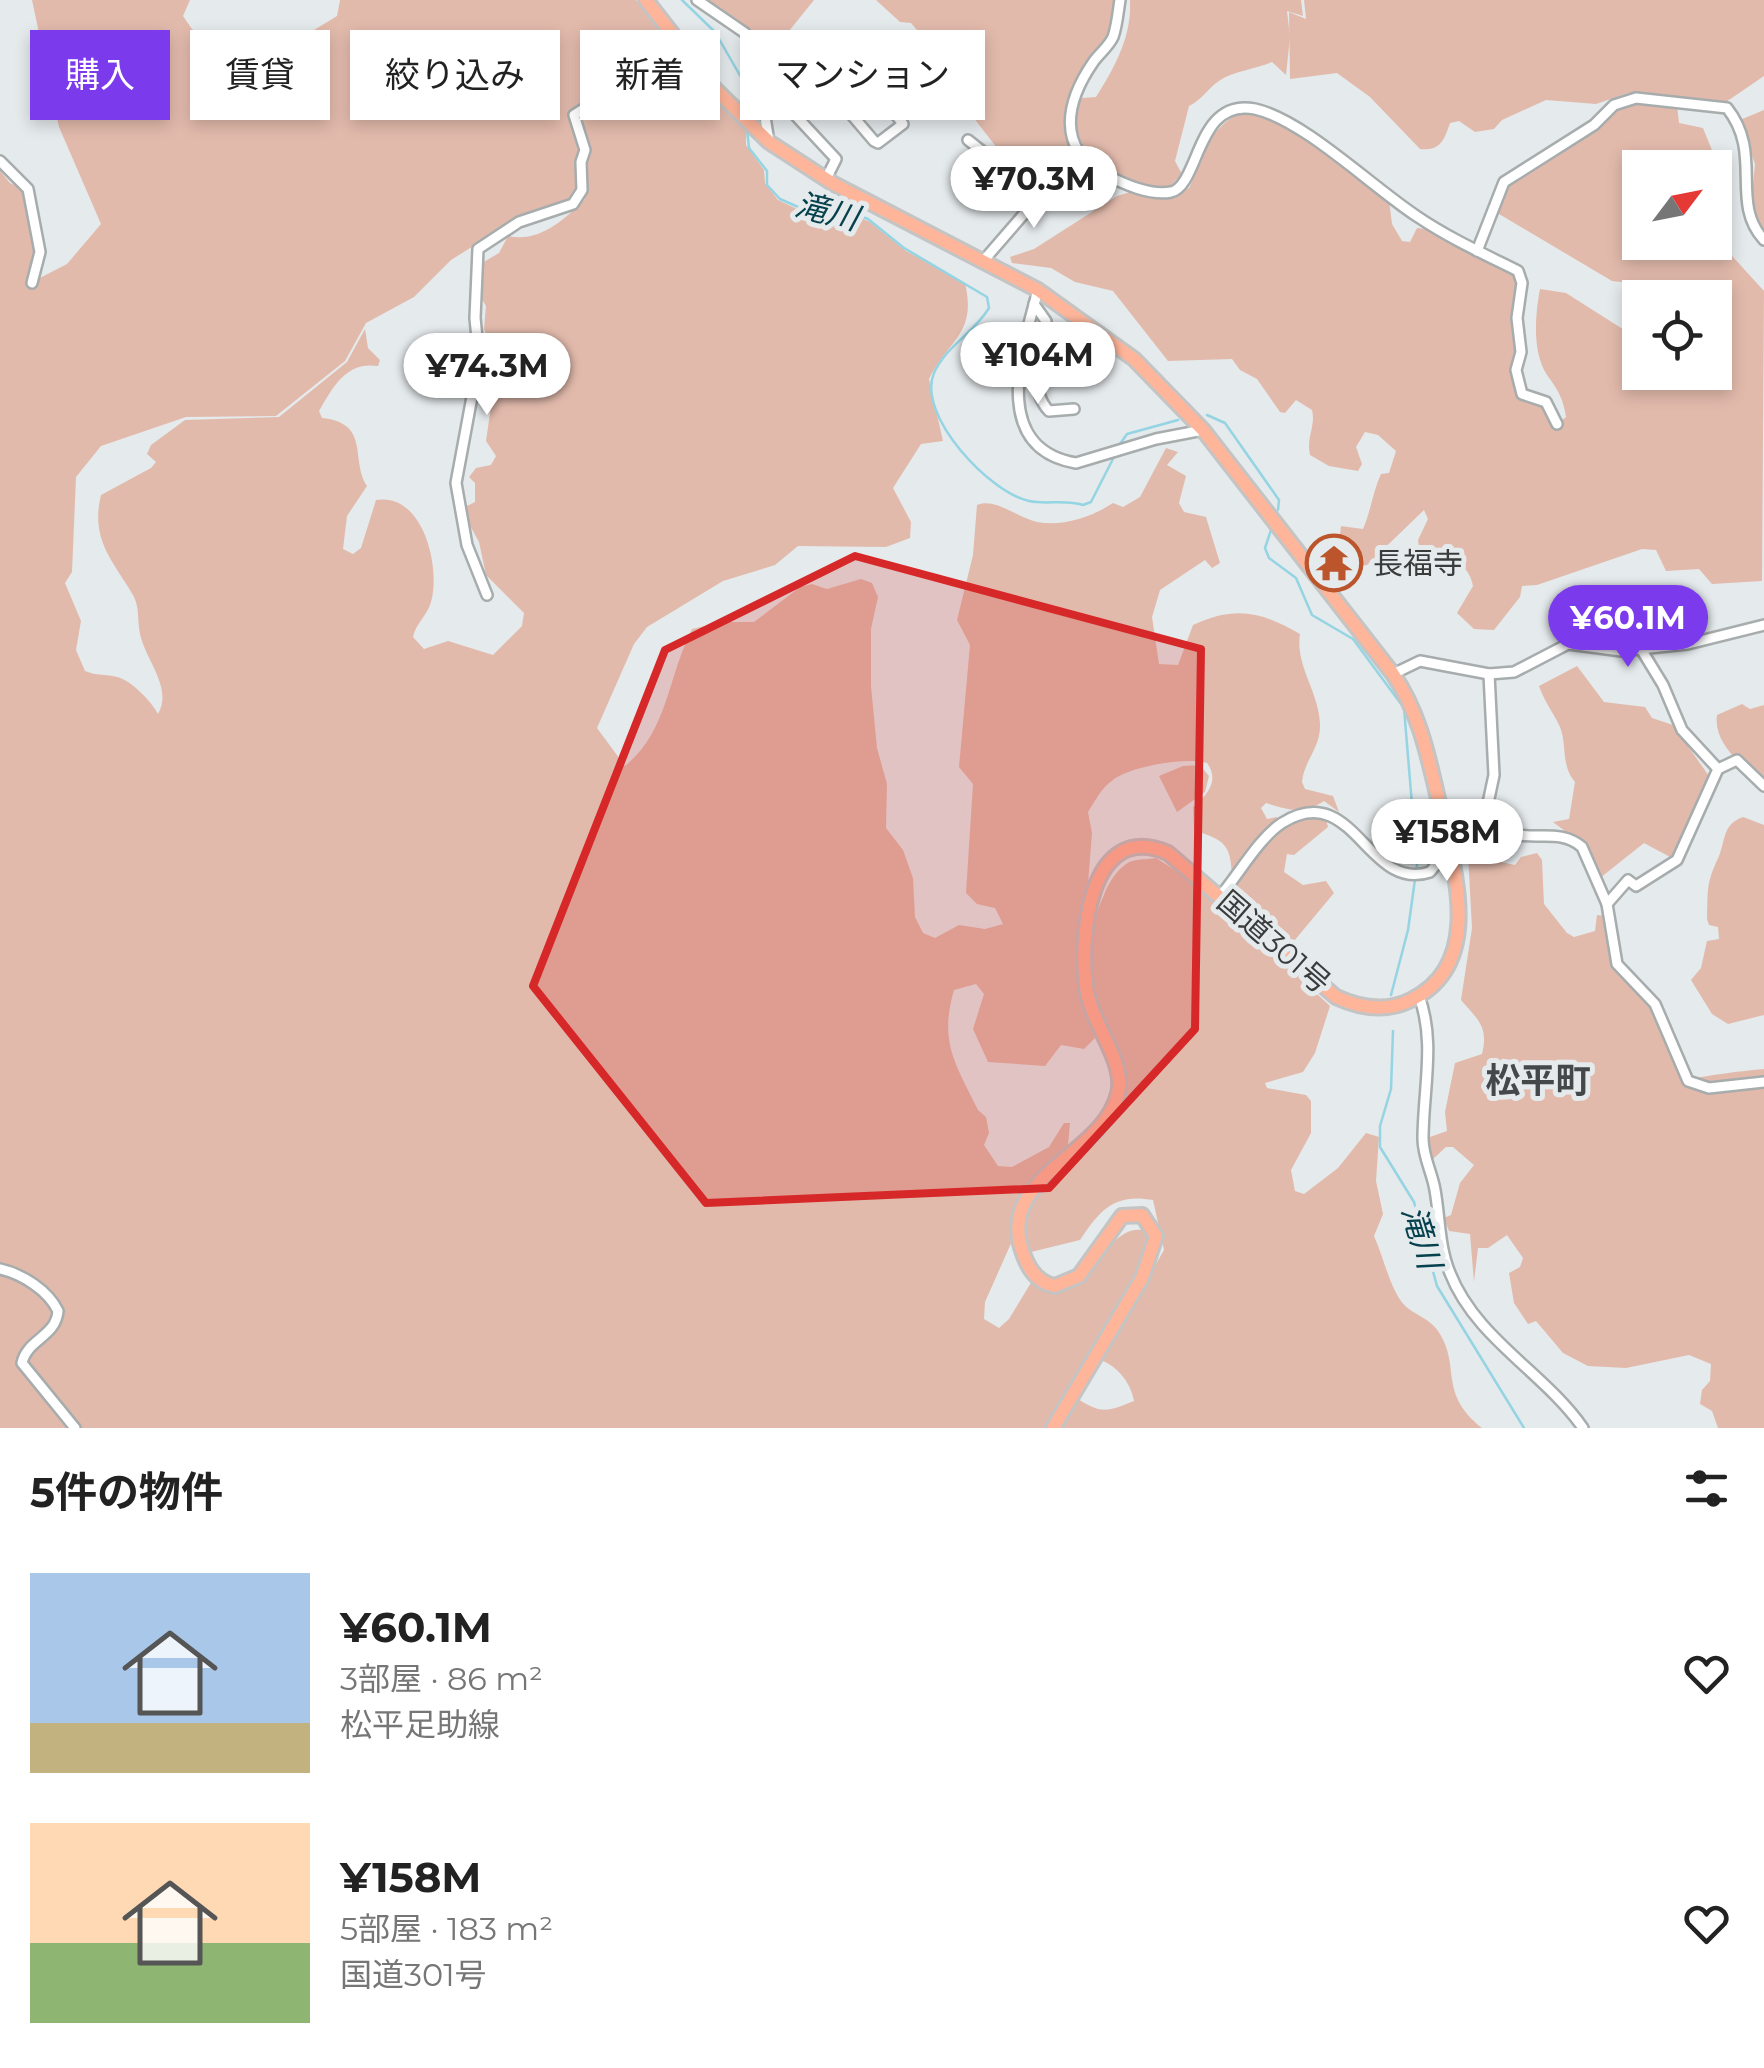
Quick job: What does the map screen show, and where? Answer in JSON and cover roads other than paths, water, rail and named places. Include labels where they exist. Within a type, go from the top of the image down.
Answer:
[{"type":"highway","points":[[646,0],[670,30]]},
{"type":"highway","points":[[720,92],[769,142],[826,179],[984,260],[1119,347],[1203,430],[1393,674],[1419,719],[1450,847],[1459,912],[1454,949],[1438,978],[1419,996]]},
{"type":"highway","name":"国道301号","points":[[1053,1428],[1142,1278],[1156,1236],[1142,1215],[1122,1216],[1078,1276],[1055,1286],[1041,1282],[1033,1274],[1019,1241],[1020,1213],[1028,1194],[1101,1123],[1118,1092],[1116,1071],[1091,1007],[1086,979],[1090,906],[1097,878],[1119,852],[1147,847],[1168,854],[1221,895],[1336,997],[1375,1008],[1419,996]]},
{"type":"street","points":[[698,0],[745,33],[754,47],[769,142]]},
{"type":"street","points":[[1120,0],[1111,42],[1078,87],[1068,113],[1070,134],[1085,162],[1148,192],[1171,192],[1188,178],[1196,148],[1230,112],[1249,108],[1278,116],[1304,131],[1420,219],[1520,276],[1516,318],[1521,352],[1516,370],[1522,394],[1546,402],[1556,424]]},
{"type":"street","points":[[822,62],[864,74],[903,124],[878,143],[874,141],[810,66],[822,62]]},
{"type":"street","points":[[1478,251],[1496,192],[1504,182],[1594,126],[1614,105],[1636,98],[1728,108],[1734,114],[1753,155],[1748,214],[1764,240]]},
{"type":"street","points":[[486,595],[467,545],[456,483],[479,359],[475,318],[478,248],[519,222],[573,204],[582,190],[581,162],[585,154],[574,121],[580,109]]},
{"type":"street","points":[[800,120],[836,158],[826,179]]},
{"type":"street","points":[[968,140],[1017,179],[1054,178]]},
{"type":"street","points":[[0,160],[29,192],[40,252],[32,283]]},
{"type":"street","points":[[984,260],[1062,170],[1085,162]]},
{"type":"street","points":[[1036,297],[1046,321],[1037,384],[1043,405],[1049,412],[1074,409]]},
{"type":"street","points":[[1036,297],[1022,348],[1018,416],[1032,444],[1076,463],[1156,438],[1203,430]]},
{"type":"street","points":[[1393,674],[1420,662],[1443,662],[1489,674],[1514,672],[1568,644],[1641,649],[1688,644],[1764,625]]},
{"type":"street","points":[[1641,649],[1664,684],[1682,730],[1718,769]]},
{"type":"street","points":[[1489,674],[1494,774],[1487,808],[1490,814],[1513,835],[1558,837],[1577,843],[1608,904],[1617,964],[1655,1004],[1683,1076],[1702,1087],[1764,1082]]},
{"type":"street","points":[[1608,904],[1628,880],[1636,886],[1678,860],[1718,769],[1737,760],[1764,786]]},
{"type":"street","points":[[1221,895],[1279,826],[1323,811],[1334,815],[1391,868],[1415,873],[1436,868],[1450,847]]},
{"type":"street","points":[[1419,996],[1429,1022],[1423,1153],[1435,1186],[1450,1273],[1480,1321],[1517,1363],[1568,1408],[1583,1428]]},
{"type":"street","points":[[0,1269],[43,1291],[54,1302],[58,1320],[28,1348],[22,1363],[76,1428]]},
{"type":"waterway","name":"滝川","points":[[682,0],[715,32],[740,75]]},
{"type":"waterway","name":"滝川","points":[[747,129],[749,148],[767,171],[767,185],[780,199],[814,214],[854,214],[868,219],[904,248],[987,297],[989,308],[939,363],[931,390],[946,430],[960,450],[995,484],[1029,501],[1083,505],[1091,502],[1115,455]]},
{"type":"waterway","name":"滝川","points":[[1207,415],[1225,423],[1279,500],[1278,510]]},
{"type":"waterway","name":"滝川","points":[[1118,447],[1127,434],[1178,420]]},
{"type":"waterway","name":"滝川","points":[[1271,530],[1265,548],[1269,558],[1296,578],[1312,615],[1353,639],[1404,708],[1417,865],[1408,930],[1391,995]]},
{"type":"waterway","name":"滝川","points":[[1393,1031],[1391,1089],[1380,1126],[1380,1147],[1414,1202],[1437,1286],[1524,1428]]},
{"type":"place","name":"長福寺","points":[[1334,563]]},
{"type":"district","name":"松平町","points":[[1538,1080]]}]
